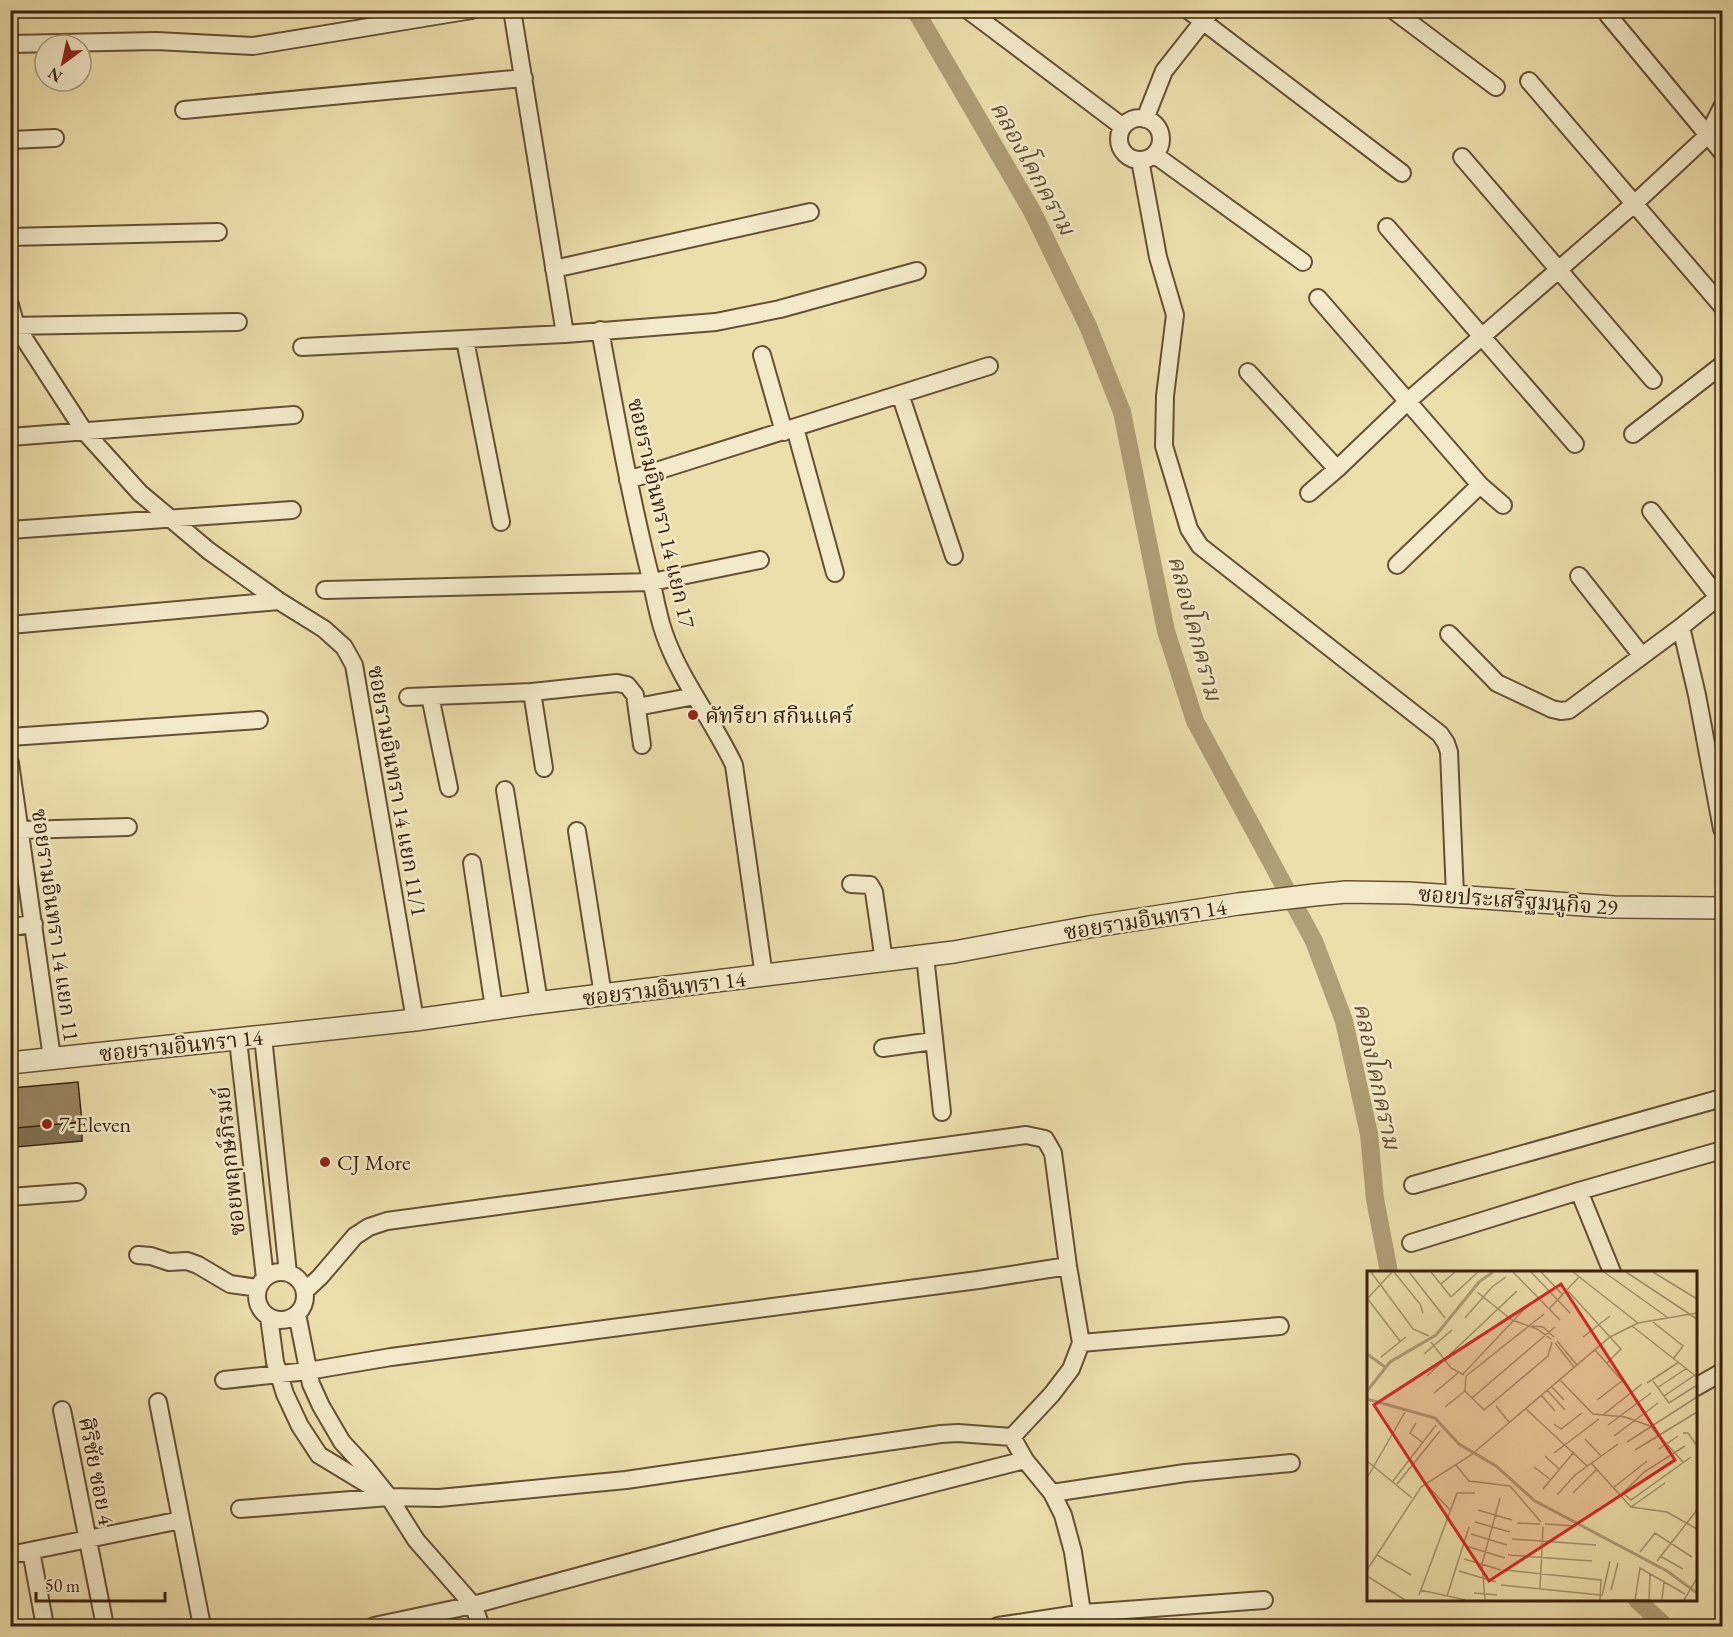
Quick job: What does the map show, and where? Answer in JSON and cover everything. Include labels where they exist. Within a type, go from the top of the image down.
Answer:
[{"type":"street","points":[[10,44],[156,41],[253,46],[472,10]]},
{"type":"street","points":[[513,10],[565,334]]},
{"type":"street","points":[[968,10],[1123,127]]},
{"type":"street","points":[[1188,10],[1208,16],[1402,173]]},
{"type":"street","points":[[1393,10],[1496,87]]},
{"type":"street","points":[[1608,15],[1722,152]]},
{"type":"street","points":[[1145,119],[1164,71],[1208,16]]},
{"type":"street","points":[[184,110],[524,78]]},
{"type":"street","points":[[1529,81],[1722,306]]},
{"type":"street","points":[[1309,493],[1408,401],[1560,270],[1708,135],[1722,107]]},
{"type":"street","points":[[1147,158],[1161,144],[1160,131],[1151,121],[1133,119],[1123,127],[1119,136],[1120,146],[1130,158],[1147,158],[1303,261]]},
{"type":"street","points":[[10,140],[56,138]]},
{"type":"street","points":[[1462,157],[1653,381]]},
{"type":"street","points":[[1147,158],[1158,257],[1175,315],[1165,396],[1164,446],[1189,529],[1200,546],[1440,734],[1449,752],[1455,895]]},
{"type":"street","points":[[554,269],[810,212]]},
{"type":"street","points":[[1387,227],[1575,444]]},
{"type":"street","points":[[10,237],[218,232]]},
{"type":"street","points":[[302,347],[565,334],[716,322],[780,309],[916,271]]},
{"type":"street","points":[[1318,298],[1480,485],[1503,505]]},
{"type":"street","name":"ซอยรามอินทรา 14 แยก 11/1","points":[[10,305],[20,334],[84,431],[140,493],[209,551],[279,601],[324,629],[344,647],[354,665],[415,1020]]},
{"type":"street","points":[[20,334],[238,322]]},
{"type":"street","name":"ซอยรามอินทรา 14 แยก 17","points":[[600,330],[628,480],[663,633],[695,696],[721,736],[735,765],[764,976]]},
{"type":"street","points":[[465,340],[501,522]]},
{"type":"street","points":[[762,355],[835,573]]},
{"type":"street","points":[[1633,434],[1722,365]]},
{"type":"street","points":[[628,480],[989,366]]},
{"type":"street","points":[[1248,372],[1337,469]]},
{"type":"street","points":[[900,394],[954,556]]},
{"type":"street","points":[[10,437],[294,415]]},
{"type":"street","points":[[1398,565],[1480,485]]},
{"type":"street","points":[[10,530],[292,510]]},
{"type":"street","points":[[1449,634],[1497,682],[1561,711],[1569,710],[1681,627],[1720,595],[1651,511]]},
{"type":"street","points":[[325,590],[652,582],[760,560]]},
{"type":"street","points":[[1579,576],[1642,656]]},
{"type":"street","points":[[10,625],[279,601]]},
{"type":"street","points":[[1681,627],[1697,695],[1722,829]]},
{"type":"street","points":[[408,697],[532,692],[616,683],[627,685],[635,695],[642,745]]},
{"type":"street","points":[[532,692],[544,768]]},
{"type":"street","points":[[430,696],[449,788]]},
{"type":"street","points":[[637,707],[695,696]]},
{"type":"street","points":[[10,737],[259,720]]},
{"type":"street","name":"ซอยรามอินทรา 14 แยก 11","points":[[10,763],[52,1058]]},
{"type":"street","points":[[505,790],[538,1002]]},
{"type":"street","points":[[20,830],[128,826]]},
{"type":"street","points":[[577,831],[603,995]]},
{"type":"street","points":[[472,863],[494,1008]]},
{"type":"street","points":[[851,884],[870,885],[874,892],[884,961]]},
{"type":"street","name":"ซอยประเสริฐมนูกิจ 29","points":[[1314,895],[1346,892],[1455,895],[1614,907],[1722,908]]},
{"type":"street","name":"ซอยรามอินทรา 14","points":[[10,1063],[415,1020],[538,1002],[925,956],[1238,904],[1314,895]]},
{"type":"street","points":[[10,927],[34,924]]},
{"type":"street","points":[[925,956],[942,1112]]},
{"type":"street","name":"ซอยพฤกษ์ภิรมย์","points":[[263,1037],[288,1273]]},
{"type":"street","name":"ซอยพฤกษ์ภิรมย์","points":[[238,1040],[262,1283],[257,1299],[261,1309],[269,1317],[279,1374],[285,1394],[300,1426],[319,1455],[388,1497]]},
{"type":"street","points":[[883,1048],[933,1041]]},
{"type":"street","points":[[1413,1185],[1722,1098]]},
{"type":"street","points":[[305,1291],[356,1236],[369,1227],[387,1221],[1026,1135],[1045,1139],[1053,1153],[1068,1266],[1082,1343],[1071,1369],[1052,1394],[1012,1437]]},
{"type":"street","points":[[1411,1243],[1722,1150]]},
{"type":"street","points":[[1580,1191],[1612,1271]]},
{"type":"street","points":[[10,1197],[77,1192]]},
{"type":"street","points":[[138,1255],[151,1256],[169,1262],[187,1261],[230,1284],[262,1283],[276,1272],[288,1273],[299,1279],[305,1291],[304,1303],[297,1314],[289,1319],[279,1320],[269,1317]]},
{"type":"street","points":[[224,1380],[308,1371],[403,1355],[978,1280],[1068,1266]]},
{"type":"street","name":"ซอยพฤกษ์ภิรมย์","points":[[297,1314],[311,1384],[342,1442],[388,1497],[416,1540],[473,1605],[481,1626]]},
{"type":"street","points":[[1082,1343],[1280,1326]]},
{"type":"street","points":[[1697,1386],[1722,1372]]},
{"type":"street","points":[[158,1402],[202,1626]]},
{"type":"street","name":"ศิริชัย ซอย 4","points":[[62,1410],[105,1626]]},
{"type":"street","points":[[240,1509],[388,1497],[448,1498],[626,1480],[941,1434],[1012,1437]]},
{"type":"street","points":[[1012,1437],[1025,1460],[1053,1493],[1063,1515],[1073,1552],[1084,1620]]},
{"type":"street","points":[[374,1626],[473,1605],[723,1537],[1025,1460]]},
{"type":"street","points":[[1053,1493],[1185,1473],[1291,1463]]},
{"type":"street","points":[[10,1555],[181,1520]]},
{"type":"street","points":[[31,1551],[45,1626]]},
{"type":"street","points":[[998,1626],[1084,1620],[1264,1600]]},
{"type":"building","points":[[78,1082],[82,1122],[16,1128],[12,1088]]},
{"type":"waterway","name":"คลองโคกคราม","points":[[915,10],[1032,211],[1088,326],[1122,412],[1166,631],[1195,721],[1314,941],[1344,1021],[1369,1134],[1375,1199],[1389,1271]]},
{"type":"waterway","name":"คลองโคกคราม","points":[[1638,1601],[1665,1626]]},
{"type":"place","name":"คัทรียา สกินแคร์","points":[[693,715]]},
{"type":"place","name":"7-Eleven","points":[[47,1124]]},
{"type":"place","name":"CJ More","points":[[325,1162]]}]
